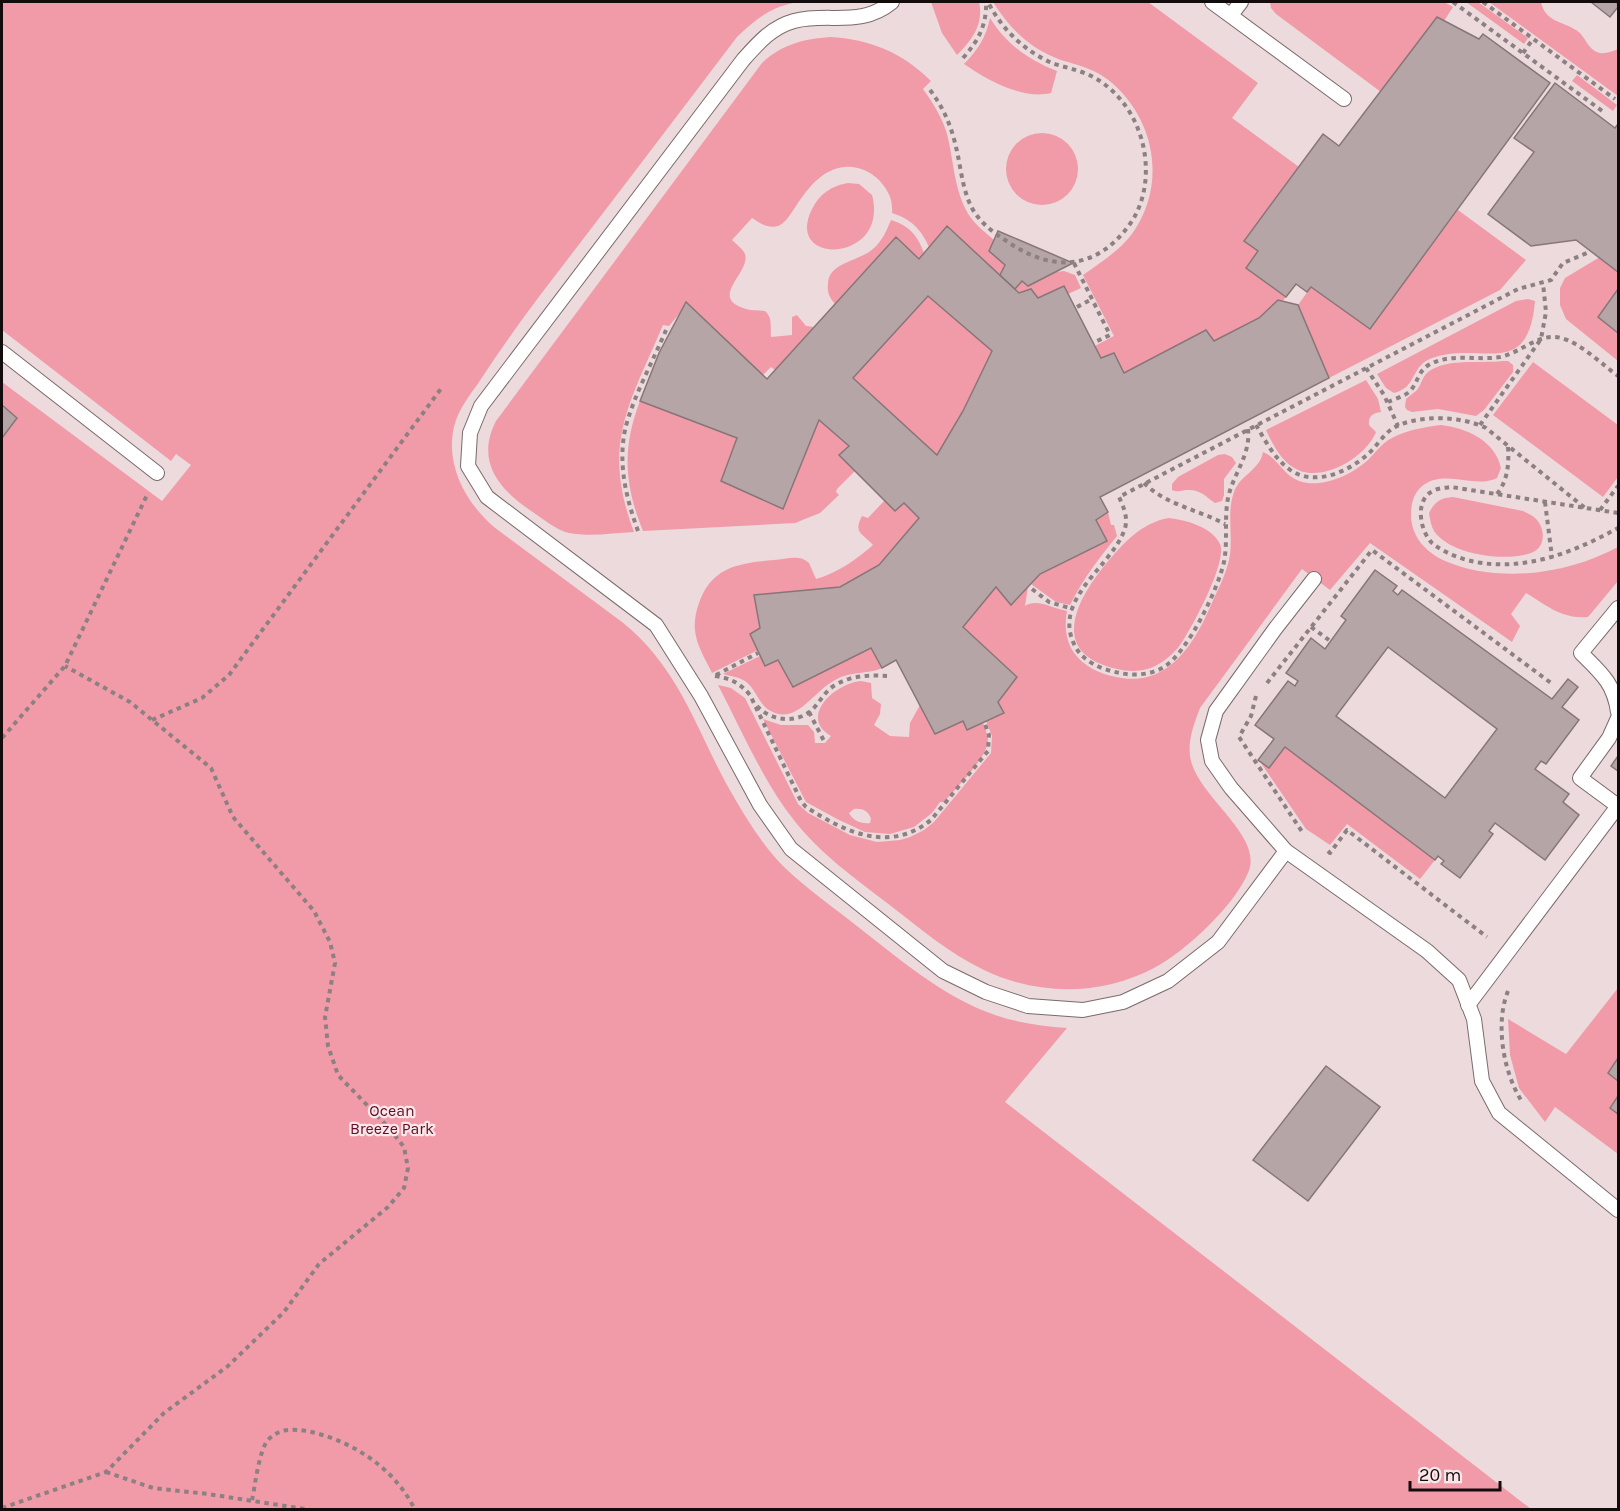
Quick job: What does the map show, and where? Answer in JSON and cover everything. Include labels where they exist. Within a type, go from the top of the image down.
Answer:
[{"type":"lane","points":[[891,2],[868,15],[845,19],[795,21],[778,27],[765,36],[743,60],[482,406],[470,434],[468,466],[487,497],[656,625],[701,696],[760,805],[790,849],[943,971],[986,992],[1028,1006],[1083,1010],[1123,1002],[1168,981],[1218,942],[1286,851]]},
{"type":"lane","points":[[1212,2],[1344,99]]},
{"type":"lane","points":[[1231,15],[1241,2]]},
{"type":"lane","points":[[2,352],[157,473]]},
{"type":"lane","points":[[1314,579],[1216,711],[1208,740],[1212,761],[1286,851],[1427,951],[1459,980],[1474,1019],[1482,1081],[1499,1113],[1618,1210]]},
{"type":"lane","points":[[1618,608],[1581,653],[1606,678],[1616,694],[1618,712]]},
{"type":"lane","points":[[1468,1005],[1618,806],[1580,778],[1609,738],[1618,718]]},
{"type":"path","points":[[963,58],[983,28],[987,2]]},
{"type":"path","points":[[930,90],[945,113],[953,134],[968,200],[982,222],[993,232],[1029,255],[1043,260],[1074,262],[1097,256],[1120,237],[1132,221],[1142,198],[1146,177],[1145,153],[1131,114],[1107,86],[1086,74],[1051,62],[1029,50],[1000,24],[987,2]]},
{"type":"path","points":[[1453,2],[1605,113]]},
{"type":"path","points":[[1483,2],[1615,99]]},
{"type":"path","points":[[1523,53],[1533,39]]},
{"type":"path","points":[[1248,429],[1248,445],[1229,494],[1225,524],[1224,563],[1206,607],[1181,650],[1163,667],[1138,675],[1110,671],[1085,659],[1076,649],[1069,624],[1073,609],[1091,576],[1114,548],[1124,531],[1125,511],[1119,497],[1144,483],[1248,429],[1366,368],[1518,289],[1551,280],[1563,262],[1587,253]]},
{"type":"path","points":[[1074,262],[1110,335],[1095,342]]},
{"type":"path","points":[[1480,425],[1541,339],[1546,312],[1544,283]]},
{"type":"path","points":[[1077,307],[1092,299]]},
{"type":"path","points":[[638,531],[624,480],[622,464],[624,436],[631,413],[666,330]]},
{"type":"path","points":[[1388,402],[1409,392],[1425,367],[1436,362],[1451,358],[1502,356],[1553,336],[1563,338],[1575,345],[1618,376]]},
{"type":"path","points":[[1366,368],[1388,402],[1398,426]]},
{"type":"path","points":[[152,720],[202,698],[229,675],[443,386]]},
{"type":"path","points":[[1256,425],[1281,462],[1290,470],[1307,477],[1318,478],[1332,475],[1357,462],[1385,434],[1398,426],[1441,418],[1457,419],[1480,425],[1585,508]]},
{"type":"path","points":[[1497,494],[1503,488],[1507,476],[1508,446]]},
{"type":"path","points":[[2,738],[65,666],[157,473]]},
{"type":"path","points":[[1144,483],[1160,497],[1209,515],[1225,524]]},
{"type":"path","points":[[1599,510],[1618,486]]},
{"type":"path","points":[[1618,513],[1451,487],[1433,490],[1426,496],[1421,519],[1424,532],[1432,543],[1449,554],[1492,564],[1519,563],[1552,556],[1585,546],[1618,528]]},
{"type":"path","points":[[1545,502],[1552,556]]},
{"type":"path","points":[[1312,839],[1302,832],[1239,737],[1251,716],[1256,696],[1372,550],[1551,683]]},
{"type":"path","points":[[1032,589],[1049,602],[1073,609]]},
{"type":"path","points":[[1311,627],[1329,640]]},
{"type":"path","points":[[758,653],[714,676],[735,681],[744,688],[801,801],[814,813],[860,835],[870,837],[904,835],[924,826],[931,820],[988,751],[989,735],[985,724]]},
{"type":"path","points":[[2,1509],[106,1472],[164,1413],[228,1366],[284,1312],[319,1264],[388,1208],[404,1188],[408,1168],[404,1147],[338,1075],[328,1046],[325,1017],[335,963],[330,942],[314,911],[233,817],[211,768],[130,702],[65,666]]},
{"type":"path","points":[[753,703],[768,716],[778,719],[794,718],[809,712],[836,684],[863,676],[887,676]]},
{"type":"path","points":[[809,712],[825,743]]},
{"type":"path","points":[[1321,846],[1330,853],[1347,830],[1487,937]]},
{"type":"path","points":[[1509,990],[1502,1018],[1503,1048],[1513,1088],[1522,1101]]},
{"type":"path","points":[[252,1500],[266,1441],[277,1432],[294,1429],[326,1435],[351,1445],[377,1463],[409,1496],[415,1509]]},
{"type":"path","points":[[106,1472],[153,1488],[311,1509]]},
{"type":"green space","name":"Ocean Breeze Park","points":[[2,2],[802,2],[774,9],[751,24],[737,37],[510,336],[458,414],[452,441],[455,469],[460,482],[475,507],[494,527],[622,622],[657,658],[683,698],[727,785],[746,817],[784,867],[812,892],[906,964],[953,996],[1006,1018],[1036,1025],[1067,1028],[1005,1102],[1531,1509],[2,1509],[2,382],[162,501],[191,465],[176,454],[171,461],[2,330]]},
{"type":"green space","points":[[931,2],[979,2],[978,24],[957,55],[942,33]]},
{"type":"green space","points":[[993,2],[1148,2],[1258,83],[1232,118],[1299,167],[1244,240],[1258,251],[1246,268],[1286,297],[1280,304],[1253,322],[1214,341],[1206,330],[1124,373],[1114,353],[1101,358],[1095,346],[1114,336],[1083,275],[1121,246],[1132,234],[1143,215],[1150,194],[1153,173],[1151,152],[1145,131],[1136,112],[1123,94],[1107,79],[1090,69],[1061,60],[1030,44],[1006,21]]},
{"type":"green space","points":[[1270,2],[1444,2],[1453,7],[1444,21],[1437,17],[1381,92],[1276,14]]},
{"type":"green space","points":[[1466,2],[1478,2],[1528,38],[1524,44]]},
{"type":"green space","points":[[1489,2],[1541,2],[1546,14],[1576,30],[1596,51],[1605,53],[1618,49],[1618,96]]},
{"type":"green space","points":[[990,18],[1011,44],[1037,62],[1057,71],[1051,93],[1029,94],[1017,91],[994,82],[964,64],[981,43]]},
{"type":"green space","points":[[830,37],[859,41],[885,49],[909,63],[931,81],[923,89],[937,110],[945,128],[961,199],[971,218],[994,240],[990,251],[1005,265],[1000,275],[929,247],[915,225],[892,213],[892,203],[887,191],[871,174],[859,168],[850,167],[829,171],[816,180],[781,225],[767,226],[752,218],[732,240],[745,254],[742,269],[730,292],[730,298],[735,304],[748,310],[765,311],[770,320],[771,337],[792,335],[792,317],[797,315],[806,326],[814,327],[775,370],[771,367],[763,375],[686,302],[669,326],[663,325],[639,379],[623,426],[620,474],[624,501],[634,532],[585,535],[569,533],[556,528],[513,497],[495,475],[488,451],[490,436],[496,421],[762,63],[785,47],[811,39]]},
{"type":"green space","points":[[1577,75],[1617,105],[1613,111],[1572,81]]},
{"type":"green space","points":[[1042,133],[1062,139],[1072,149],[1078,169],[1072,189],[1062,199],[1042,205],[1022,199],[1012,189],[1006,169],[1012,149],[1022,139]]},
{"type":"green space","points":[[848,183],[859,184],[872,195],[873,218],[866,234],[853,245],[838,249],[823,248],[812,241],[807,228],[812,209],[827,191]]},
{"type":"green space","points":[[1458,210],[1526,260],[1500,290],[1329,378],[1298,305],[1311,287],[1370,329]]},
{"type":"green space","points":[[891,220],[912,232],[924,253],[919,259],[896,237],[835,304],[828,292],[828,283],[834,270],[874,248],[882,239]]},
{"type":"green space","points":[[1600,257],[1618,272],[1618,289],[1598,317],[1618,333],[1618,361],[1566,319],[1560,305],[1560,288],[1565,278]]},
{"type":"green space","points":[[1064,271],[1075,275],[1081,288],[1068,294],[1064,286],[1038,298],[1031,289],[1019,293],[1015,289],[1022,281],[1028,286],[1056,272]]},
{"type":"green space","points":[[928,296],[992,351],[963,411],[937,455],[853,378]]},
{"type":"green space","points":[[1528,299],[1535,301],[1531,326],[1523,342],[1512,350],[1499,353],[1450,354],[1432,358],[1420,366],[1407,386],[1394,393],[1386,388],[1377,374],[1516,301]]},
{"type":"green space","points":[[1508,361],[1513,365],[1513,372],[1484,410],[1476,416],[1438,409],[1412,412],[1405,407],[1406,399],[1417,390],[1427,373],[1434,368],[1453,363]]},
{"type":"green space","points":[[1533,362],[1618,425],[1618,477],[1603,497],[1493,415]]},
{"type":"green space","points":[[1366,380],[1378,399],[1381,412],[1370,417],[1369,425],[1376,432],[1363,450],[1343,465],[1320,473],[1298,470],[1287,463],[1266,430]]},
{"type":"green space","points":[[640,401],[737,438],[819,420],[849,446],[839,455],[855,471],[837,489],[836,492],[839,495],[820,513],[795,523],[643,531],[632,497],[628,466],[630,435]]},
{"type":"green space","points":[[1441,425],[1460,429],[1478,437],[1493,450],[1501,468],[1497,478],[1489,481],[1443,479],[1434,480],[1421,487],[1414,499],[1411,516],[1417,538],[1426,549],[1445,561],[1466,568],[1510,574],[1533,573],[1577,564],[1618,547],[1618,581],[1588,617],[1562,614],[1526,593],[1511,614],[1520,626],[1512,642],[1370,543],[1330,590],[1302,569],[1200,708],[1191,738],[1190,756],[1195,771],[1247,844],[1251,859],[1248,873],[1221,913],[1194,939],[1167,960],[1134,977],[1091,988],[1069,989],[1026,985],[1005,979],[971,964],[948,949],[839,866],[804,832],[771,787],[718,685],[731,688],[745,698],[798,804],[808,813],[850,835],[877,842],[910,837],[934,822],[991,753],[992,736],[986,721],[1004,713],[998,702],[1017,677],[963,627],[996,587],[1011,604],[1028,587],[1025,606],[1035,603],[1067,611],[1068,642],[1081,661],[1092,668],[1104,674],[1122,678],[1140,678],[1155,674],[1181,656],[1208,613],[1229,560],[1234,492],[1258,463],[1263,452],[1299,481],[1326,482],[1353,471],[1397,435]]},
{"type":"green space","points":[[1225,454],[1232,457],[1236,463],[1224,479],[1222,501],[1215,503],[1202,493],[1195,491],[1172,490],[1172,484],[1178,477],[1218,455]]},
{"type":"green space","points":[[1453,497],[1523,511],[1531,515],[1539,522],[1543,532],[1540,547],[1531,553],[1508,557],[1479,554],[1452,546],[1434,531],[1429,513],[1439,501]]},
{"type":"green space","points":[[885,500],[895,511],[904,503],[919,518],[879,565],[840,587],[754,595],[760,628],[751,634],[758,650],[712,673],[699,647],[695,627],[699,603],[711,581],[719,574],[739,565],[793,558],[809,563],[816,579],[839,570],[873,545],[860,532],[859,522],[862,516],[868,518]]},
{"type":"green space","points":[[1108,512],[1117,536],[1080,586],[1070,605],[1056,602],[1031,584],[1040,574],[1107,541],[1096,520]]},
{"type":"green space","points":[[1169,518],[1205,529],[1220,544],[1221,553],[1218,566],[1199,613],[1178,648],[1166,659],[1152,667],[1127,671],[1096,662],[1082,652],[1076,640],[1074,626],[1084,595],[1105,565],[1133,536],[1149,524]]},
{"type":"green space","points":[[871,648],[882,668],[846,675],[826,686],[796,711],[784,715],[769,710],[762,704],[745,681],[723,674],[760,656],[765,666],[778,660],[793,687]]},
{"type":"green space","points":[[861,681],[871,683],[872,698],[881,704],[880,714],[874,725],[890,736],[909,737],[910,723],[920,705],[935,734],[963,721],[967,730],[983,723],[988,741],[982,756],[944,802],[940,802],[932,813],[914,827],[890,834],[865,832],[806,802],[763,719],[781,725],[808,725],[814,732],[815,743],[825,743],[831,736],[822,728],[818,720],[819,711],[831,694],[851,683]],"holes":[[[857,809],[869,814],[870,823],[860,822],[853,818],[849,813]]]},
{"type":"green space","points":[[1285,747],[1435,860],[1420,879],[1347,824],[1330,845],[1306,829],[1261,763],[1269,768]]},
{"type":"green space","points":[[1618,988],[1618,1058],[1608,1073],[1618,1081],[1618,1096],[1610,1107],[1618,1114],[1618,1154],[1555,1107],[1545,1122],[1519,1088],[1510,1055],[1508,1019],[1566,1054]]},
{"type":"building","points":[[1591,2],[1617,2],[1618,7],[1610,17]]},
{"type":"building","points":[[1437,17],[1479,39],[1483,34],[1550,83],[1370,329],[1311,287],[1307,292],[1296,284],[1286,297],[1246,268],[1258,251],[1244,241],[1323,134],[1339,146]]},
{"type":"building","points":[[1555,83],[1615,128],[1618,124],[1618,272],[1576,240],[1531,246],[1488,214],[1534,152],[1514,138]]},
{"type":"building","points":[[947,226],[1019,293],[1031,289],[1038,298],[1064,286],[1101,358],[1114,353],[1124,373],[1206,330],[1214,341],[1259,318],[1278,300],[1298,305],[1329,378],[1100,497],[1108,512],[1096,520],[1107,541],[1040,574],[1011,605],[996,587],[963,627],[1017,677],[998,702],[1004,713],[967,730],[963,721],[935,734],[896,660],[882,668],[871,648],[793,687],[778,660],[765,666],[750,634],[760,628],[754,595],[840,587],[879,565],[919,518],[904,503],[895,511],[839,455],[849,446],[819,420],[783,509],[721,481],[737,438],[640,401],[659,353],[686,302],[767,379],[896,237],[919,259]],"holes":[[[928,296],[992,351],[963,411],[937,455],[853,378]]]},
{"type":"building","points":[[998,231],[1073,263],[1028,286],[1022,281],[1015,289],[1000,275],[1005,265],[989,251]]},
{"type":"building","points":[[1618,289],[1618,333],[1598,317]]},
{"type":"building","points":[[2,405],[17,418],[2,438]]},
{"type":"building","points":[[1375,570],[1397,586],[1393,591],[1398,595],[1402,590],[1552,699],[1568,679],[1578,687],[1562,707],[1579,720],[1546,764],[1541,761],[1535,769],[1569,794],[1563,802],[1579,815],[1545,860],[1495,823],[1489,831],[1493,834],[1460,878],[1441,864],[1444,861],[1438,856],[1435,860],[1285,747],[1269,768],[1258,760],[1274,739],[1255,725],[1288,681],[1295,686],[1298,681],[1286,673],[1311,638],[1325,649],[1346,620],[1341,616]],"holes":[[[1388,647],[1497,729],[1445,798],[1336,716]]]},
{"type":"building","points":[[1618,756],[1618,771],[1611,766]]},
{"type":"building","points":[[1618,1058],[1618,1081],[1608,1073]]},
{"type":"building","points":[[1326,1066],[1380,1107],[1308,1201],[1253,1160]]},
{"type":"building","points":[[1618,1096],[1618,1114],[1610,1108]]}]
